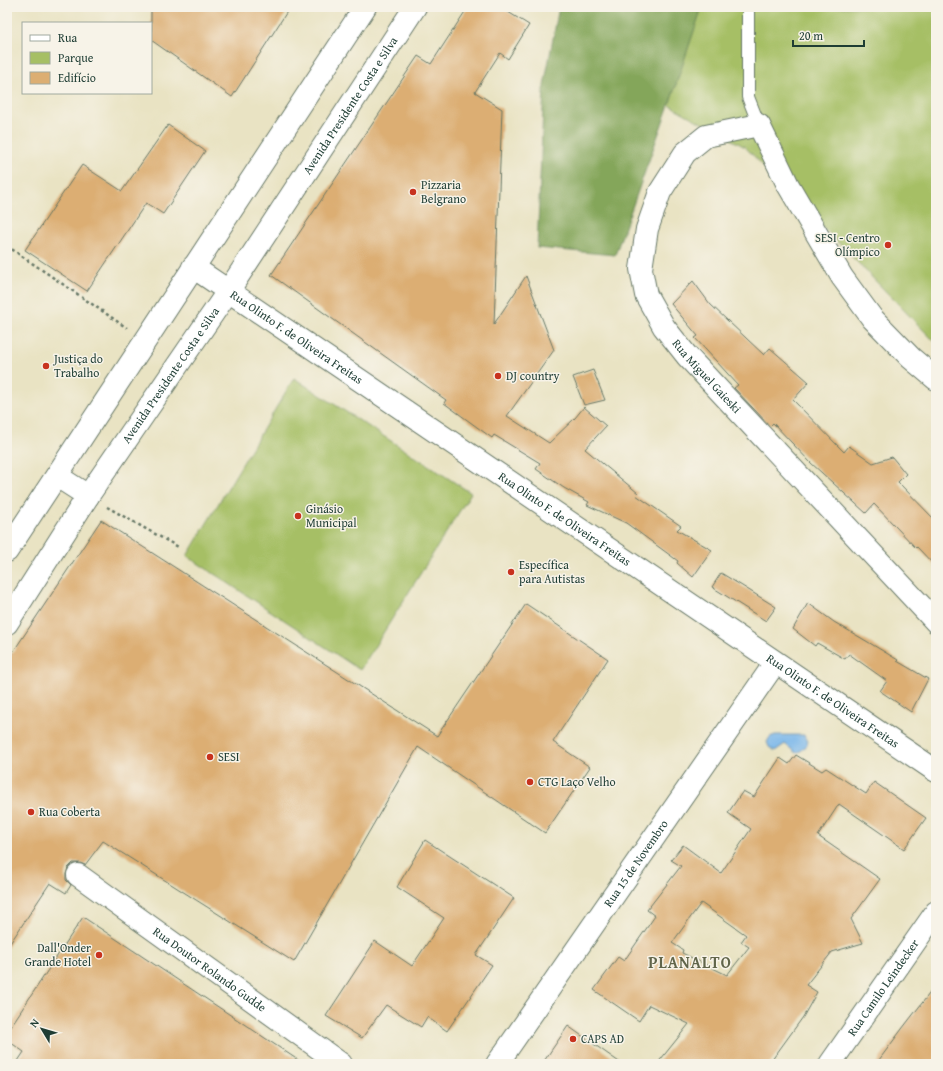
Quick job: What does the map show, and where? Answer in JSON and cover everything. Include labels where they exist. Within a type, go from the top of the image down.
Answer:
[{"type":"street","points":[[7,551],[365,7]]},
{"type":"street","name":"Avenida Presidente Costa e Silva","points":[[7,624],[88,496],[229,290],[415,7]]},
{"type":"street","points":[[759,125],[788,185],[842,277],[872,318],[911,358],[936,379]]},
{"type":"street","name":"Rua Miguel Gaieski","points":[[759,125],[706,136],[685,153],[660,192],[647,229],[640,269],[646,295],[664,327],[687,356],[936,622]]},
{"type":"street","name":"Rua Olinto F. de Oliveira Freitas","points":[[193,267],[936,771]]},
{"type":"street","points":[[57,476],[88,496]]},
{"type":"street","name":"Rua 15 de Novembro","points":[[497,1064],[775,663]]},
{"type":"street","name":"Rua Doutor Rolando Gudde","points":[[78,875],[341,1064]]},
{"type":"street","name":"Rua Camilo Leindecker","points":[[830,1064],[936,912]]},
{"type":"lane","points":[[748,7],[748,97],[759,125]]},
{"type":"path","points":[[7,246],[145,341]]},
{"type":"path","points":[[88,496],[180,548]]},
{"type":"green space","points":[[559,7],[702,7],[669,105],[615,255],[537,248],[544,86]]},
{"type":"green space","name":"SESI - Centro Olímpico","points":[[702,7],[936,7],[936,343],[745,147],[669,105]]},
{"type":"green space","points":[[294,378],[471,493],[360,670],[187,556]]},
{"type":"water","points":[[775,735],[804,735],[808,741],[801,751],[796,753],[785,744],[775,751],[769,747],[767,742],[770,737]]},
{"type":"building","points":[[151,7],[290,7],[232,97],[152,41]]},
{"type":"building","name":"Pizzaria Belgrano","points":[[468,7],[500,7],[529,25],[508,59],[500,53],[475,92],[502,109],[494,324],[526,276],[554,350],[507,416],[549,443],[575,418],[584,407],[606,426],[585,449],[638,493],[636,495],[681,526],[677,530],[712,550],[693,577],[677,563],[678,561],[626,523],[587,505],[589,502],[564,488],[536,469],[540,463],[494,435],[492,438],[444,403],[446,400],[271,275],[418,56],[431,64]]},
{"type":"building","points":[[168,125],[205,151],[163,214],[146,203],[87,291],[25,250],[82,165],[122,191]]},
{"type":"building","points":[[693,281],[710,304],[764,355],[770,348],[809,382],[793,400],[844,452],[849,446],[873,463],[892,457],[906,474],[898,482],[936,521],[936,567],[874,504],[866,513],[811,463],[773,423],[770,426],[734,388],[738,385],[695,338],[698,336],[671,304]]},
{"type":"building","points":[[593,370],[605,400],[584,405],[573,377]]},
{"type":"building","name":"SESI","points":[[101,520],[437,736],[526,604],[608,659],[553,742],[590,767],[545,833],[418,747],[294,962],[103,841],[85,865],[73,863],[68,868],[66,880],[71,885],[66,893],[50,883],[7,948],[7,661]]},
{"type":"building","points":[[721,573],[776,607],[766,621],[712,587]]},
{"type":"building","points":[[808,603],[834,622],[928,679],[911,712],[880,691],[887,681],[849,654],[845,659],[817,643],[815,646],[793,629]]},
{"type":"building","points":[[796,755],[822,771],[826,768],[866,794],[874,782],[926,818],[904,849],[839,804],[818,836],[880,879],[851,919],[863,943],[832,952],[806,985],[817,992],[803,1017],[769,1064],[657,1064],[689,1024],[649,1005],[639,1021],[594,990],[618,957],[624,961],[655,916],[647,910],[681,866],[671,860],[683,845],[721,873],[751,829],[728,813],[743,791],[754,797],[780,758],[789,764]],"holes":[[[701,903],[746,935],[741,942],[749,947],[727,975],[682,953],[683,950],[672,943]]]},
{"type":"building","points":[[425,840],[514,898],[476,955],[492,965],[447,1031],[427,1017],[421,1027],[386,1005],[362,1038],[326,1016],[375,941],[412,966],[444,918],[397,887]]},
{"type":"building","name":"Dall'Onder Grande Hotel","points":[[83,917],[304,1064],[16,1064],[24,1052],[7,1040],[7,1032]]},
{"type":"building","points":[[936,985],[936,1064],[876,1064],[902,1029]]},
{"type":"building","name":"CAPS AD","points":[[568,1026],[622,1064],[542,1064]]},
{"type":"place","name":"Pizzaria Belgrano","points":[[413,192]]},
{"type":"place","name":"SESI - Centro Olímpico","points":[[888,245]]},
{"type":"place","name":"Justiça do Trabalho","points":[[46,366]]},
{"type":"place","name":"DJ country","points":[[498,376]]},
{"type":"place","name":"Ginásio Municipal","points":[[298,516]]},
{"type":"place","name":"Específica para Autistas","points":[[511,572]]},
{"type":"place","name":"SESI","points":[[210,757]]},
{"type":"place","name":"CTG Laço Velho","points":[[530,782]]},
{"type":"place","name":"Rua Coberta","points":[[31,812]]},
{"type":"place","name":"Dall'Onder Grande Hotel","points":[[99,955]]},
{"type":"place","name":"CAPS AD","points":[[573,1039]]},
{"type":"district","name":"PLANALTO","points":[[690,962]]}]
